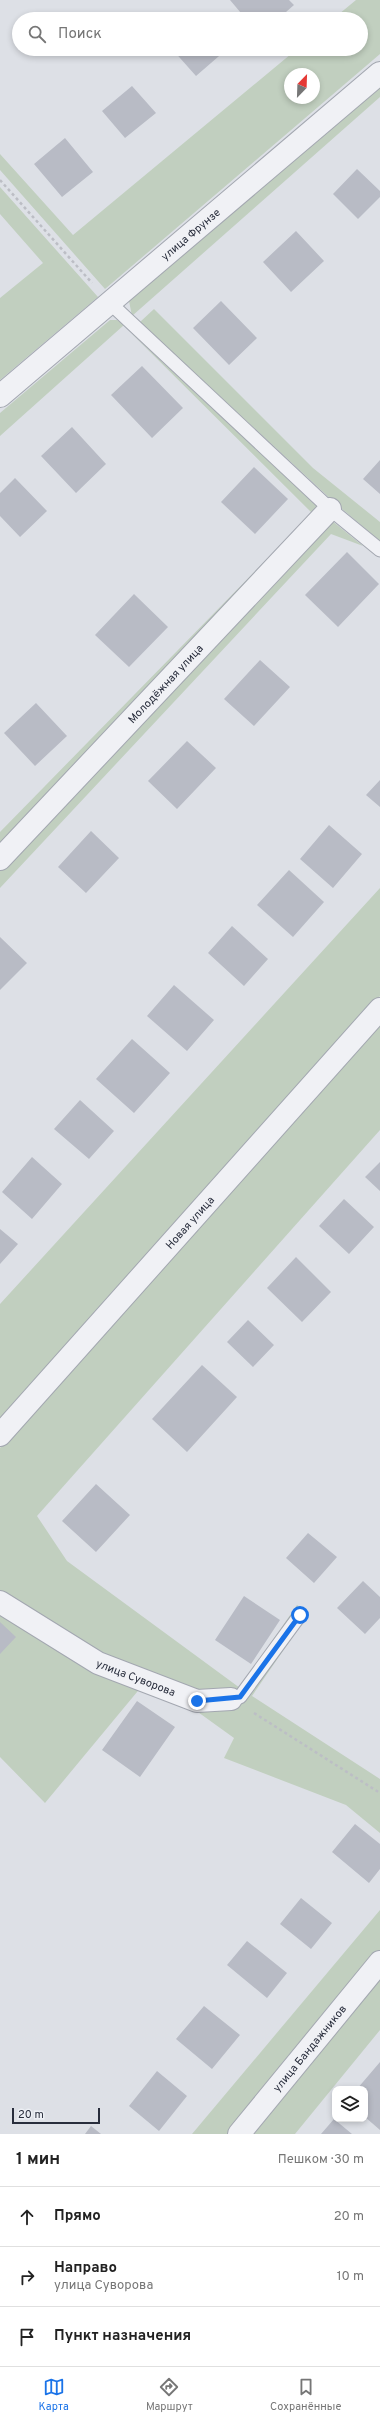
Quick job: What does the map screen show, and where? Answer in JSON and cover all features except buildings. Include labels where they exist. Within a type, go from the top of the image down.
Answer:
[{"type":"street","name":"улица Фрунзе","points":[[0,396],[380,73]]},
{"type":"street","name":"Молодёжная улица","points":[[0,859],[330,509]]},
{"type":"street","name":"Новая улица","points":[[0,1435],[380,1010]]},
{"type":"street","name":"улица Суворова","points":[[0,1602],[98,1663],[197,1701],[231,1699]]},
{"type":"street","name":"улица Бандажников","points":[[239,2134],[380,1962]]},
{"type":"lane","points":[[110,303],[330,509],[380,550]]},
{"type":"lane","points":[[231,1699],[240,1697],[300,1615]]},
{"type":"path","points":[[0,180],[110,303]]},
{"type":"path","points":[[231,1699],[380,1793]]},
{"type":"green space","points":[[356,0],[380,0],[380,54],[105,289],[0,170],[0,154],[73,235],[289,56],[368,56],[368,12],[341,12]]},
{"type":"green space","points":[[380,86],[380,97],[132,316],[129,301]]},
{"type":"green space","points":[[0,187],[98,297],[0,380],[0,298],[43,263],[0,214]]},
{"type":"green space","points":[[154,309],[313,468],[380,522],[380,541],[335,503],[140,322]]},
{"type":"green space","points":[[110,320],[117,320],[124,325],[0,436],[0,413]]},
{"type":"green space","points":[[128,330],[321,510],[0,849],[0,832],[312,513]]},
{"type":"green space","points":[[331,520],[363,546],[331,534],[0,888],[0,869]]},
{"type":"green space","points":[[380,888],[380,996],[0,1422],[0,1304]]},
{"type":"green space","points":[[380,1021],[380,1130],[37,1516],[67,1561],[240,1688],[297,1605],[309,1613],[252,1696],[380,1779],[380,1833],[346,1805],[224,1758],[234,1738],[184,1702],[197,1694],[99,1656],[0,1594],[0,1448]]},
{"type":"green space","points":[[0,1608],[142,1686],[45,1803],[0,1757]]},
{"type":"green space","points":[[380,1910],[380,1951],[230,2134],[192,2134]]},
{"type":"green space","points":[[380,1979],[380,2030],[334,2086],[332,2086],[332,2089],[295,2134],[254,2134]]},
{"type":"route","points":[[197,1701],[240,1697],[300,1615]]}]
